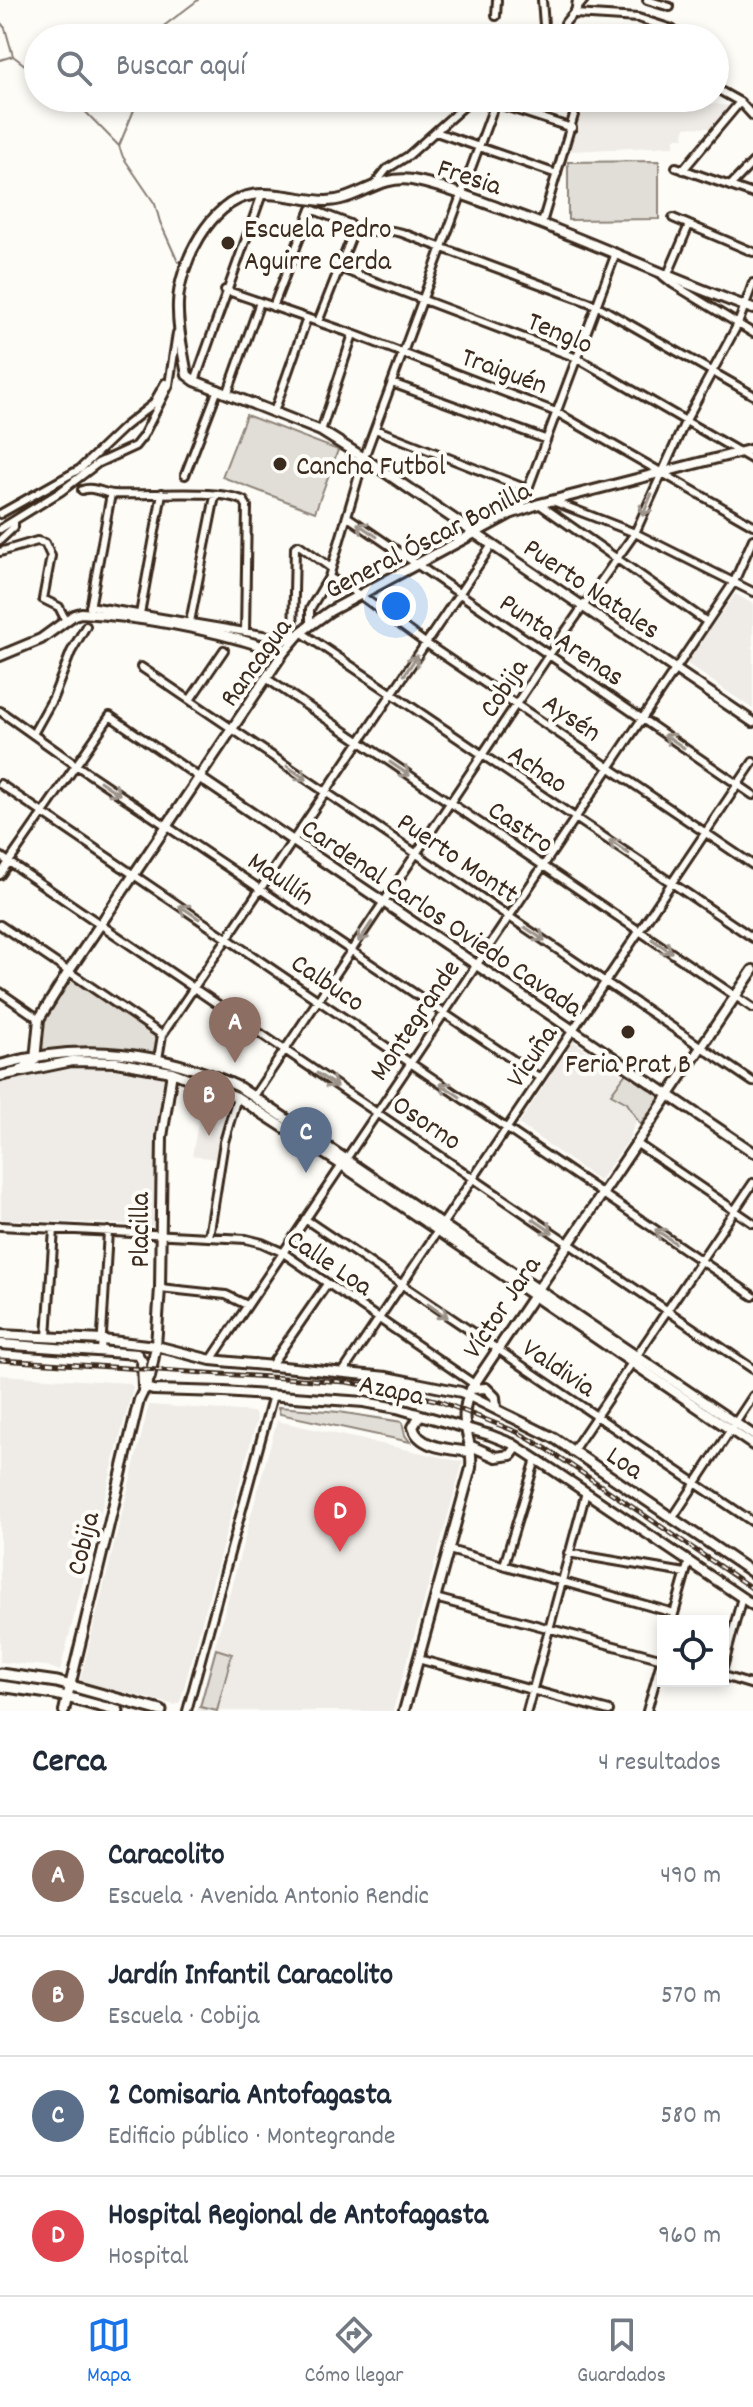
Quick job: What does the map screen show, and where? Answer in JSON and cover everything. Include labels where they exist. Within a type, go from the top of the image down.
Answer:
[{"type":"main road","points":[[0,1674],[69,1685],[161,1711]]},
{"type":"main road","points":[[0,1686],[67,1697],[118,1711]]},
{"type":"street","points":[[496,16],[497,0]]},
{"type":"street","points":[[542,0],[544,24]]},
{"type":"street","points":[[575,14],[577,0]]},
{"type":"street","points":[[565,24],[584,0]]},
{"type":"street","points":[[647,0],[670,7]]},
{"type":"street","points":[[575,14],[638,18],[661,24]]},
{"type":"street","points":[[729,96],[753,116]]},
{"type":"street","points":[[740,102],[680,168],[753,194]]},
{"type":"street","points":[[375,184],[387,169],[408,156],[458,112]]},
{"type":"street","name":"Rancagua","points":[[36,1057],[39,1019],[69,971],[283,653],[310,624],[310,609],[329,577],[364,458],[492,112]]},
{"type":"street","points":[[527,112],[572,128]]},
{"type":"street","points":[[542,223],[576,112]]},
{"type":"street","points":[[436,132],[557,174]]},
{"type":"street","points":[[730,186],[753,162]]},
{"type":"street","name":"Fresia","points":[[262,194],[339,200],[375,184],[410,179],[542,223],[749,308]]},
{"type":"street","points":[[178,322],[187,375],[195,381],[225,290],[262,194]]},
{"type":"street","points":[[0,529],[60,492],[98,463],[135,446],[143,436],[169,385],[180,283],[196,242],[212,219],[236,200],[262,194]]},
{"type":"street","points":[[273,307],[311,209],[350,224],[353,233],[318,322]]},
{"type":"street","points":[[673,218],[753,252]]},
{"type":"street","points":[[668,274],[689,225]]},
{"type":"street","points":[[353,233],[393,231],[596,305],[753,395]]},
{"type":"street","points":[[520,510],[616,253]]},
{"type":"street","name":"Tenglo","points":[[339,268],[577,358],[753,460]]},
{"type":"street","name":"Fresia","points":[[658,270],[673,284],[753,333]]},
{"type":"street","name":"Cobija","points":[[254,1096],[549,655],[635,533],[685,422],[749,308],[753,283]]},
{"type":"street","name":"Traiguén","points":[[225,290],[353,334],[556,412],[753,525]]},
{"type":"street","points":[[228,392],[260,302]]},
{"type":"street","points":[[274,412],[307,318]]},
{"type":"street","points":[[321,431],[353,334]]},
{"type":"street","points":[[0,514],[80,469],[153,404],[171,373]]},
{"type":"street","name":"Puerto Natales","points":[[195,381],[321,431],[753,722]]},
{"type":"street","points":[[392,383],[545,439]]},
{"type":"street","points":[[185,475],[218,389]]},
{"type":"street","points":[[375,429],[527,489]]},
{"type":"street","name":"General Óscar Bonilla","points":[[310,624],[520,510],[753,449]]},
{"type":"street","points":[[82,490],[239,499],[247,506],[245,632]]},
{"type":"street","points":[[140,614],[162,493]]},
{"type":"street","points":[[89,610],[111,494]]},
{"type":"street","points":[[190,622],[215,496]]},
{"type":"street","points":[[550,500],[635,533],[753,592]]},
{"type":"street","points":[[539,504],[707,622]]},
{"type":"street","name":"Punta Arenas","points":[[348,517],[753,795]]},
{"type":"street","points":[[0,540],[14,527],[14,521]]},
{"type":"street","name":"Montegrande","points":[[211,1360],[734,582],[753,539]]},
{"type":"street","points":[[0,552],[37,541],[45,543],[51,556],[43,599],[59,607],[66,621]]},
{"type":"street","points":[[0,656],[41,639],[74,615],[89,610],[140,614],[293,640],[295,547],[299,545],[331,568]]},
{"type":"street","points":[[158,1059],[162,1035],[492,545]]},
{"type":"street","name":"Aysén","points":[[329,577],[360,595],[753,865]]},
{"type":"street","points":[[89,610],[243,639],[283,653]]},
{"type":"street","points":[[33,734],[86,626]]},
{"type":"street","name":"Achao","points":[[301,632],[753,938]]},
{"type":"street","points":[[190,700],[224,650]]},
{"type":"street","name":"Puerto Montt","points":[[141,667],[753,1082]]},
{"type":"street","name":"Castro","points":[[266,678],[753,1008]]},
{"type":"street","name":"Maullín","points":[[0,711],[540,1078]]},
{"type":"street","name":"Cardenal Carlos Oviedo Cavada","points":[[76,765],[110,716],[753,1152]]},
{"type":"street","name":"Vicuña","points":[[343,1372],[753,762]]},
{"type":"street","points":[[0,875],[76,765]]},
{"type":"street","name":"Calbuco","points":[[0,784],[753,1296]]},
{"type":"street","name":"Osorno","points":[[0,856],[753,1369]]},
{"type":"street","points":[[0,925],[162,1035]]},
{"type":"street","name":"Víctor Jara","points":[[404,1711],[471,1468],[463,1413],[471,1389],[753,970]]},
{"type":"street","points":[[0,992],[39,1019]]},
{"type":"street","name":"Rancagua","points":[[23,1059],[37,1034]]},
{"type":"street","points":[[0,1065],[36,1057],[95,1052],[158,1059],[207,1073],[254,1096],[439,1229],[733,1426],[753,1435]]},
{"type":"street","points":[[20,1071],[36,1057]]},
{"type":"street","points":[[0,1076],[72,1061],[116,1062],[172,1072],[237,1097],[343,1162]]},
{"type":"street","name":"Placilla","points":[[143,1387],[150,1377],[156,1346],[162,1137],[172,1072]]},
{"type":"street","points":[[209,1237],[224,1142],[237,1097]]},
{"type":"street","points":[[636,1143],[753,1223]]},
{"type":"street","points":[[572,1452],[753,1183]]},
{"type":"street","name":"Valdivia","points":[[305,1219],[753,1522]]},
{"type":"street","name":"Calle Loa","points":[[0,1226],[209,1237],[262,1243],[282,1252],[378,1319],[471,1389]]},
{"type":"street","points":[[47,1337],[54,1229]]},
{"type":"street","points":[[101,1352],[108,1231]]},
{"type":"street","points":[[271,1365],[327,1284]]},
{"type":"street","points":[[160,1288],[226,1295],[247,1305]]},
{"type":"street","name":"Azapa","points":[[0,1335],[156,1346],[211,1360],[343,1372],[471,1389]]},
{"type":"street","points":[[0,1344],[131,1353],[139,1356],[143,1387]]},
{"type":"street","name":"Cobija","points":[[64,1711],[143,1387]]},
{"type":"street","name":"Azapa","points":[[143,1387],[364,1402],[490,1435],[536,1459],[753,1605]]},
{"type":"street","points":[[471,1389],[486,1388],[495,1397],[496,1408]]},
{"type":"street","name":"Loa","points":[[471,1389],[496,1408],[554,1438],[753,1573]]},
{"type":"street","points":[[187,1711],[273,1395]]},
{"type":"street","points":[[672,1519],[753,1396]]},
{"type":"street","points":[[420,1415],[413,1427],[419,1438],[436,1445],[470,1448],[496,1457],[511,1455],[517,1447]]},
{"type":"street","points":[[733,1426],[753,1445]]},
{"type":"street","points":[[504,1565],[536,1459]]},
{"type":"street","points":[[527,1711],[586,1492]]},
{"type":"street","points":[[449,1550],[674,1613],[689,1561]]},
{"type":"street","points":[[568,1553],[685,1573]]},
{"type":"street","points":[[729,1646],[742,1597]]},
{"type":"street","points":[[434,1598],[657,1656]]},
{"type":"street","points":[[418,1659],[609,1711]]},
{"type":"street","points":[[647,1711],[657,1677]]},
{"type":"street","points":[[729,1678],[753,1685]]},
{"type":"shaded area","points":[[580,112],[725,112],[712,128],[685,127],[684,138],[675,138],[674,146],[570,151]]},
{"type":"shaded area","points":[[659,161],[659,219],[568,220],[568,162]]},
{"type":"shaded area","name":"Cancha Futbol","points":[[246,415],[338,450],[315,512],[222,477]]},
{"type":"shaded area","points":[[735,594],[753,604],[753,709],[686,663]]},
{"type":"shaded area","points":[[70,975],[159,1037],[153,1054],[95,1049],[39,1053],[42,1020]]},
{"type":"shaded area","points":[[573,1041],[622,1075],[611,1093],[627,1103],[636,1121],[628,1141],[599,1181],[519,1124]]},
{"type":"shaded area","points":[[116,1063],[170,1073],[159,1226],[1,1219],[0,1082],[25,1076],[46,1066]]},
{"type":"shaded area","points":[[626,1073],[662,1098],[640,1124],[627,1103],[611,1094]]},
{"type":"shaded area","points":[[200,1112],[224,1116],[218,1159],[192,1156]]},
{"type":"shaded area","points":[[0,1375],[129,1383],[133,1387],[60,1671],[47,1666],[0,1662]]},
{"type":"shaded area","points":[[149,1405],[254,1412],[257,1419],[180,1702],[175,1705],[80,1681]]},
{"type":"shaded area","points":[[278,1407],[402,1422],[410,1442],[280,1414]]},
{"type":"shaded area","points":[[277,1421],[463,1462],[393,1711],[197,1711]]},
{"type":"shaded area","points":[[216,1649],[232,1654],[217,1711],[200,1707]]},
{"type":"waterway","points":[[166,24],[198,0]]},
{"type":"waterway","points":[[0,22],[5,28],[13,56],[24,64]]},
{"type":"waterway","points":[[0,60],[13,56]]},
{"type":"waterway","points":[[86,112],[119,146]]},
{"type":"waterway","points":[[133,112],[119,146],[123,157],[155,204],[178,262]]},
{"type":"railway","points":[[0,1360],[346,1382],[439,1401],[517,1432],[547,1449],[753,1589]]},
{"type":"place","name":"Escuela Pedro Aguirre Cerda","points":[[228,243]]},
{"type":"place","name":"Cancha Futbol","points":[[280,464]]},
{"type":"place","name":"Feria Prat B","points":[[628,1032]]},
{"type":"place","name":"Caracolito","points":[[235,1063]]},
{"type":"place","name":"Jardín Infantil Caracolito","points":[[209,1136]]},
{"type":"place","name":"2 Comisaria Antofagasta","points":[[306,1173]]},
{"type":"place","name":"Hospital Regional de Antofagasta","points":[[340,1552]]}]
